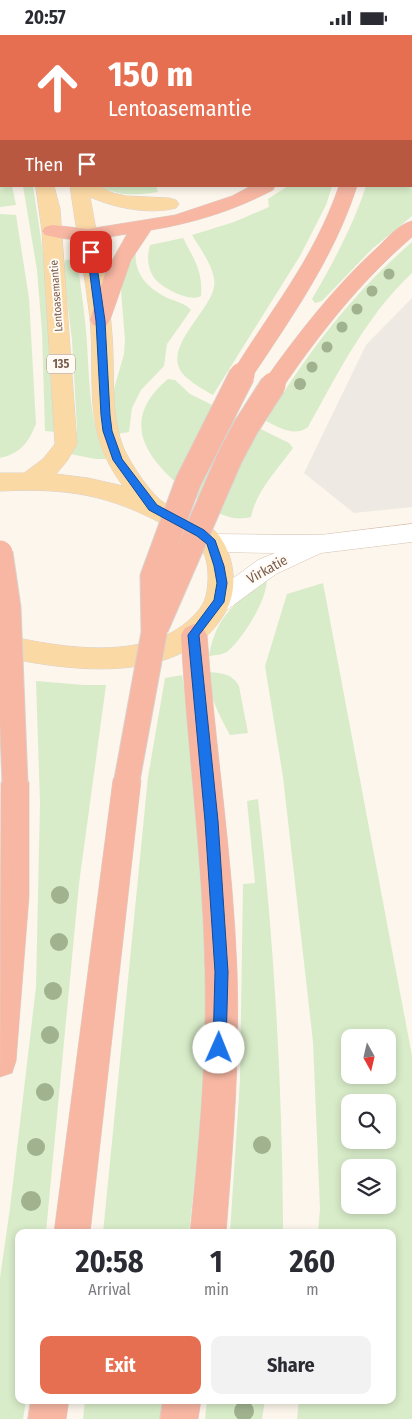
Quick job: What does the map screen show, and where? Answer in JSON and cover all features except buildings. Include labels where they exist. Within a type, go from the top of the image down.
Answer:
[{"type":"highway","points":[[52,231],[86,227],[144,227],[178,220],[239,200],[264,187]]},
{"type":"highway","points":[[72,1229],[127,781],[154,633],[153,577],[188,482],[242,375],[301,284],[328,237],[347,190]]},
{"type":"highway","points":[[86,227],[209,191]]},
{"type":"highway","points":[[100,321],[112,279],[124,251],[130,241],[144,227]]},
{"type":"highway","points":[[154,633],[178,580],[203,516],[242,433],[304,339],[355,277],[412,227]]},
{"type":"highway","points":[[0,553],[8,608],[15,783],[14,896],[0,1061]]},
{"type":"highway","points":[[194,635],[212,821],[221,972],[218,1124],[208,1229]]},
{"type":"highway","points":[[47,1419],[49,1404]]},
{"type":"highway","points":[[179,1419],[181,1404]]},
{"type":"main road","name":"Lentoasemantie","points":[[30,480],[46,471],[60,456],[66,444],[52,231],[50,209],[44,187]]},
{"type":"main road","points":[[79,187],[100,321],[104,399],[108,431],[118,460],[153,507]]},
{"type":"main road","points":[[87,187],[100,197],[111,200],[169,204]]},
{"type":"main road","points":[[0,482],[30,480],[72,485],[116,493],[153,507],[201,533],[211,543],[219,566],[222,583],[219,602],[194,635],[151,652],[117,658],[60,657],[0,645]]},
{"type":"street","name":"Virkatie","points":[[211,543],[320,544],[412,533]]},
{"type":"street","name":"Virkatie","points":[[219,602],[267,567],[320,544]]},
{"type":"shaded area","points":[[412,298],[412,507],[354,513],[304,473],[366,345]]},
{"type":"green space","points":[[0,187],[12,187],[16,205],[0,207]]},
{"type":"green space","points":[[23,187],[33,187],[48,285],[56,432],[45,431],[42,332],[37,270]]},
{"type":"green space","points":[[103,187],[156,187],[158,192],[122,194]]},
{"type":"green space","points":[[286,187],[332,187],[326,205],[300,256],[213,395],[187,378],[179,368],[177,357],[187,333],[210,298],[214,287],[213,274],[192,235],[234,222],[269,207],[268,199]]},
{"type":"green space","points":[[366,187],[412,187],[412,216],[372,249],[322,301],[315,303],[312,299],[342,244]]},
{"type":"green space","points":[[0,214],[16,215],[29,298],[36,424],[27,442],[19,450],[0,458]]},
{"type":"green space","points":[[183,238],[194,259],[201,279],[201,296],[196,298],[183,296],[161,285],[153,276],[149,265],[150,245]]},
{"type":"green space","points":[[412,242],[412,273],[367,326],[308,427],[303,430],[293,431],[282,429],[266,421],[297,372],[332,325],[370,282]]},
{"type":"green space","points":[[136,251],[137,267],[144,281],[156,291],[191,310],[167,344],[164,366],[141,390],[132,408],[129,432],[117,434],[112,396],[124,354],[125,340],[121,291],[123,273]]},
{"type":"green space","points":[[77,259],[93,413],[101,445],[108,459],[96,459],[70,454],[76,440],[77,429],[72,340],[63,267],[65,260]]},
{"type":"green space","points":[[168,379],[175,380],[190,394],[289,443],[293,448],[263,489],[251,517],[235,518],[213,510],[177,484],[152,457],[144,442],[141,427],[144,411],[152,395]]},
{"type":"green space","points":[[267,579],[266,588],[259,607],[241,637],[226,652],[209,656],[212,642],[222,620],[237,603]]},
{"type":"green space","points":[[323,583],[412,1056],[412,1419],[297,1419],[299,1404],[396,1404],[396,1229],[318,1229],[320,1209],[313,1042],[283,777],[265,666],[287,594]]},
{"type":"green space","points":[[207,672],[225,674],[233,678],[239,686],[248,733],[230,735],[212,697]]},
{"type":"green space","points":[[182,675],[192,726],[208,932],[206,1084],[189,1229],[103,1229],[148,777],[165,678]]},
{"type":"green space","points":[[36,681],[106,685],[79,884],[46,1229],[15,1229],[15,1404],[25,1404],[23,1419],[0,1419],[0,1278],[36,987],[40,803]]},
{"type":"green space","points":[[258,799],[269,905],[281,1116],[283,1229],[230,1229],[240,1080],[243,884],[255,883],[247,801]]},
{"type":"green space","points":[[85,1404],[162,1404],[160,1419],[83,1419]]},
{"type":"green space","points":[[207,1404],[264,1404],[262,1419],[205,1419]]},
{"type":"route","points":[[91,252],[100,321],[104,399],[108,431],[118,460],[153,507],[201,533],[211,543],[219,566],[222,583],[219,602],[194,635],[195,665],[212,821],[221,972],[219,1048]]}]
